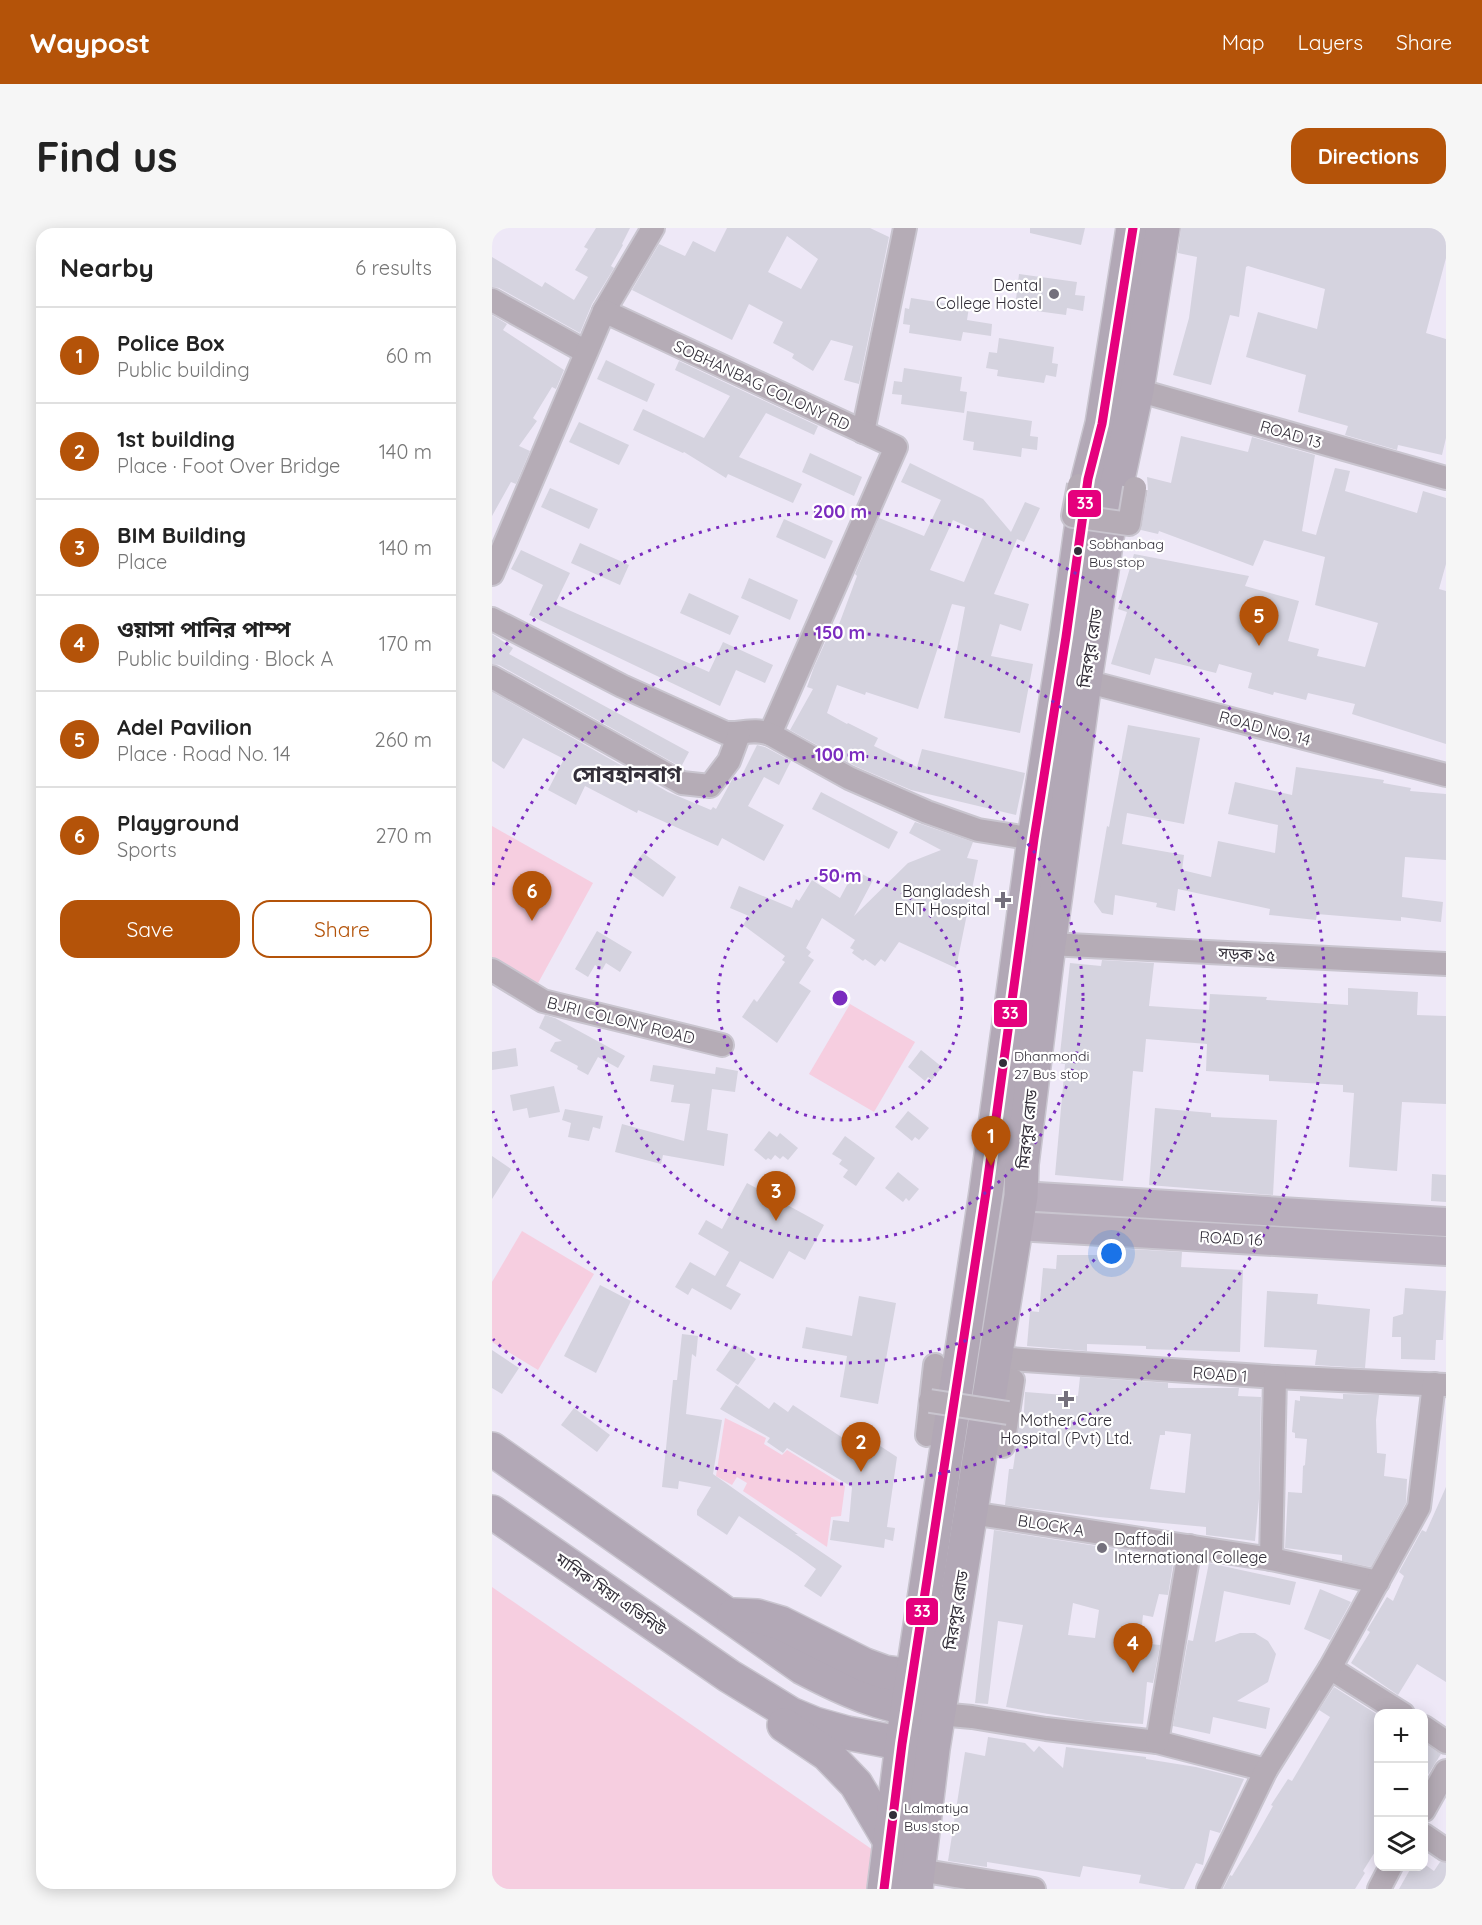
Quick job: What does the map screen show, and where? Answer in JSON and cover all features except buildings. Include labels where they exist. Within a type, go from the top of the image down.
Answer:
[{"type":"highway","name":"মিরপুর রোড","points":[[884,1889],[891,1843],[918,1747],[939,1714],[971,1513],[1004,1369],[1022,1164],[1085,681],[1079,640],[1088,479],[1102,424],[1133,228]]},
{"type":"highway","name":"মিরপুর রোড","points":[[918,1880],[918,1747],[907,1709],[986,1192],[1034,838],[1111,512],[1137,390],[1163,228]]},
{"type":"highway","points":[[986,1192],[1018,1211]]},
{"type":"highway","points":[[492,1449],[803,1668],[848,1691],[907,1709],[939,1714]]},
{"type":"highway","name":"মানিক মিয়া এভিনিউ","points":[[492,1512],[729,1676],[790,1714],[847,1733],[918,1747]]},
{"type":"highway","points":[[726,1615],[758,1616],[782,1623],[865,1665],[913,1676]]},
{"type":"highway","name":"মানিক মিয়া এভিনিউ","points":[[729,1676],[754,1702],[776,1720],[827,1754],[856,1784],[891,1843]]},
{"type":"main road","name":"ROAD 16","points":[[1018,1211],[1386,1218],[1446,1222]]},
{"type":"main road","name":"ROAD 16","points":[[1018,1211],[1386,1248],[1446,1251]]},
{"type":"main road","points":[[1386,1218],[1386,1248]]},
{"type":"street","points":[[492,572],[604,311],[654,228]]},
{"type":"street","points":[[862,432],[905,228]]},
{"type":"street","points":[[492,300],[586,352]]},
{"type":"street","name":"SOBHANBAG COLONY RD","points":[[604,311],[896,447],[770,734]]},
{"type":"street","name":"ROAD 13","points":[[1137,390],[1446,478]]},
{"type":"street","points":[[1079,485],[1073,516],[1130,524],[1135,488]]},
{"type":"street","points":[[492,619],[622,686],[726,733],[739,734],[760,730],[849,778],[927,812],[978,830],[1034,838]]},
{"type":"street","points":[[492,677],[682,783],[710,786],[729,761],[739,734]]},
{"type":"street","name":"ROAD NO. 14","points":[[1085,681],[1446,775]]},
{"type":"street","name":"সড়ক ১৫","points":[[1049,944],[1446,964]]},
{"type":"street","name":"BJRI COLONY ROAD","points":[[492,970],[543,1001],[722,1045]]},
{"type":"street","points":[[927,1435],[935,1365]]},
{"type":"street","points":[[1003,1446],[1008,1413],[1004,1369]]},
{"type":"street","name":"ROAD 1","points":[[1004,1369],[1440,1384]]},
{"type":"street","points":[[1270,1559],[1275,1377]]},
{"type":"street","points":[[1208,1889],[1266,1770],[1330,1668],[1419,1506],[1440,1384]]},
{"type":"street","points":[[930,1401],[1008,1413]]},
{"type":"street","name":"BLOCK A","points":[[971,1513],[1270,1559],[1378,1582]]},
{"type":"street","points":[[1157,1742],[1191,1546]]},
{"type":"street","points":[[1330,1668],[1397,1709]]},
{"type":"street","points":[[939,1714],[1157,1742],[1266,1770]]},
{"type":"street","points":[[1428,1730],[1446,1742]]},
{"type":"street","points":[[1428,1803],[1446,1771]]},
{"type":"street","points":[[1428,1838],[1446,1850]]},
{"type":"street","points":[[1379,1889],[1388,1871]]},
{"type":"street","points":[[918,1880],[1034,1889]]},
{"type":"shaded area","points":[[492,826],[593,883],[537,985],[492,960]]},
{"type":"shaded area","points":[[850,1004],[915,1042],[874,1112],[809,1074]]},
{"type":"shaded area","points":[[522,1231],[594,1274],[538,1370],[492,1342],[492,1282]]},
{"type":"shaded area","points":[[725,1418],[766,1438],[764,1444],[782,1455],[787,1450],[845,1486],[841,1516],[831,1517],[827,1547],[743,1491],[747,1483],[737,1477],[732,1485],[716,1476]]},
{"type":"shaded area","points":[[492,1587],[873,1850],[867,1889],[492,1889]]},
{"type":"transit line","name":"33","points":[[884,1889],[902,1744],[986,1192],[1034,839],[1088,479],[1102,424],[1133,228]]},
{"type":"place","name":"Dental College Hostel","points":[[1054,294]]},
{"type":"place","name":"Sobhanbag Bus stop","points":[[1078,551]]},
{"type":"place","name":"Adel Pavilion","points":[[1259,646]]},
{"type":"place","name":"Bangladesh ENT Hospital","points":[[1003,900]]},
{"type":"place","name":"Playground","points":[[532,921]]},
{"type":"place","name":"Dhanmondi 27 Bus stop","points":[[1003,1063]]},
{"type":"place","name":"Police Box","points":[[991,1166]]},
{"type":"place","name":"BIM Building","points":[[776,1221]]},
{"type":"place","name":"Mother Care Hospital (Pvt) Ltd.","points":[[1066,1399]]},
{"type":"place","name":"1st building","points":[[861,1472]]},
{"type":"place","name":"Daffodil International College","points":[[1102,1548]]},
{"type":"place","name":"ওয়াসা পানির পাম্প","points":[[1133,1673]]},
{"type":"place","name":"Lalmatiya Bus stop","points":[[893,1815]]},
{"type":"district","name":"সোবহানবাগ","points":[[627,774]]}]
